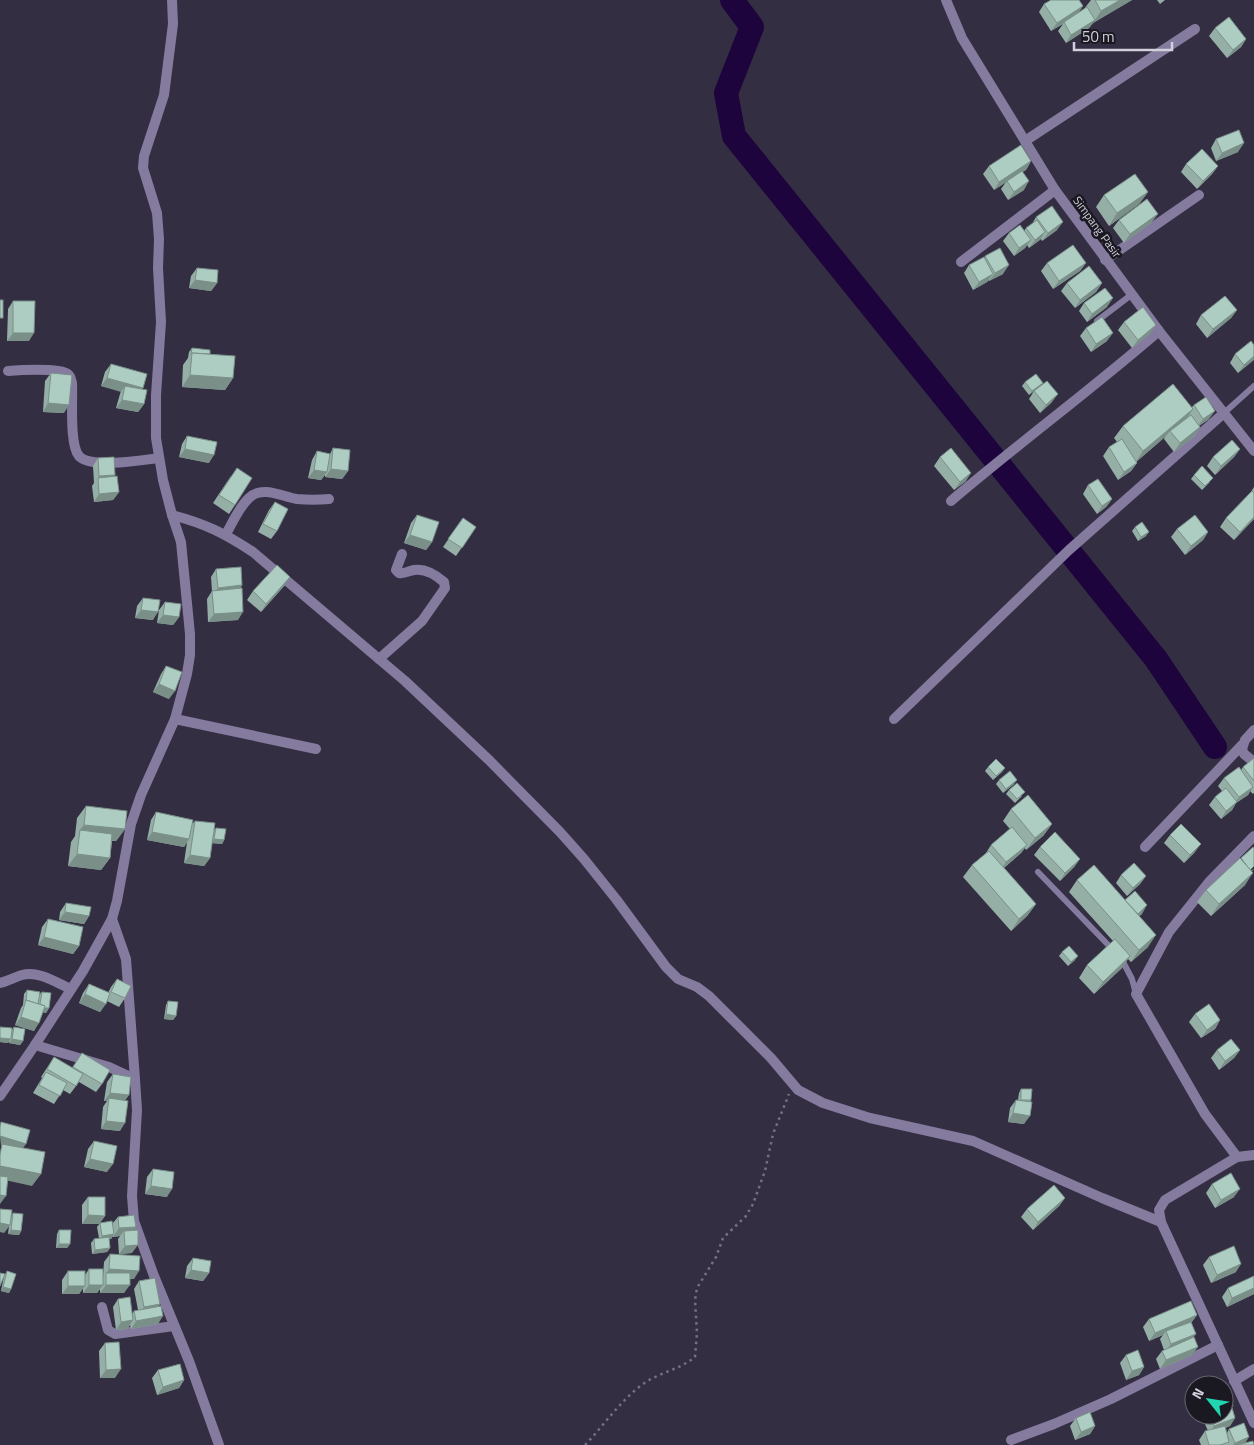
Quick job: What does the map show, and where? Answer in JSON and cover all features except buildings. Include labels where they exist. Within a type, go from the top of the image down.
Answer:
[{"type":"street","points":[[0,1096],[36,1045],[112,919],[131,824],[141,795],[176,719],[190,655],[190,634],[181,542],[172,515],[156,438],[161,322],[157,213],[143,168],[144,156],[164,95],[173,24],[172,0]]},
{"type":"street","name":"Simpang Pasir","points":[[946,0],[962,38],[1055,190],[1159,331],[1254,451]]},
{"type":"street","points":[[1025,141],[1195,29]]},
{"type":"street","points":[[961,262],[1055,190]]},
{"type":"street","points":[[1106,260],[1199,195]]},
{"type":"street","points":[[951,501],[1159,331]]},
{"type":"street","points":[[8,371],[66,372],[70,376],[72,383],[75,449],[83,459],[104,462],[159,458]]},
{"type":"street","points":[[894,719],[1075,545],[1224,413]]},
{"type":"street","points":[[226,534],[243,505],[250,496],[256,493],[274,493],[303,499],[328,499]]},
{"type":"street","points":[[172,515],[196,521],[226,534],[253,552],[451,723],[560,832],[616,898],[666,967],[678,979],[697,987],[709,996],[771,1058],[798,1090],[816,1100],[870,1118],[974,1141],[1161,1222]]},
{"type":"street","points":[[378,659],[422,621],[446,588],[444,582],[425,570],[414,570],[405,574],[399,573],[396,570],[402,554]]},
{"type":"street","points":[[176,719],[316,749]]},
{"type":"street","points":[[1145,848],[1254,730]]},
{"type":"street","points":[[1242,745],[1244,754],[1254,762]]},
{"type":"street","points":[[1237,1157],[1205,1114],[1136,994],[1169,932],[1209,882],[1254,836]]},
{"type":"street","points":[[112,919],[126,959],[135,1079],[137,1110],[132,1196],[134,1221],[189,1361],[219,1445]]},
{"type":"street","points":[[0,983],[24,974],[47,978],[71,989]]},
{"type":"street","points":[[36,1045],[108,1067],[135,1079]]},
{"type":"street","points":[[1231,1375],[1161,1222],[1159,1210],[1165,1200],[1237,1157],[1254,1155]]},
{"type":"street","points":[[102,1307],[108,1330],[115,1334],[174,1326]]},
{"type":"street","points":[[1011,1440],[1054,1424],[1111,1399],[1218,1345]]},
{"type":"street","points":[[1254,1370],[1234,1381],[1254,1423]]},
{"type":"lane","points":[[1088,328],[1132,295]]},
{"type":"lane","points":[[1224,413],[1254,386]]},
{"type":"lane","points":[[1038,872],[1119,956],[1129,972],[1136,994]]},
{"type":"path","points":[[585,1445],[629,1395],[654,1376],[677,1368],[694,1357],[697,1333],[695,1300],[697,1288],[714,1261],[723,1238],[746,1216],[758,1194],[773,1134],[782,1115],[792,1084]]},
{"type":"waterway","points":[[732,0],[752,27],[726,93],[734,136],[1156,659],[1215,747]]}]
